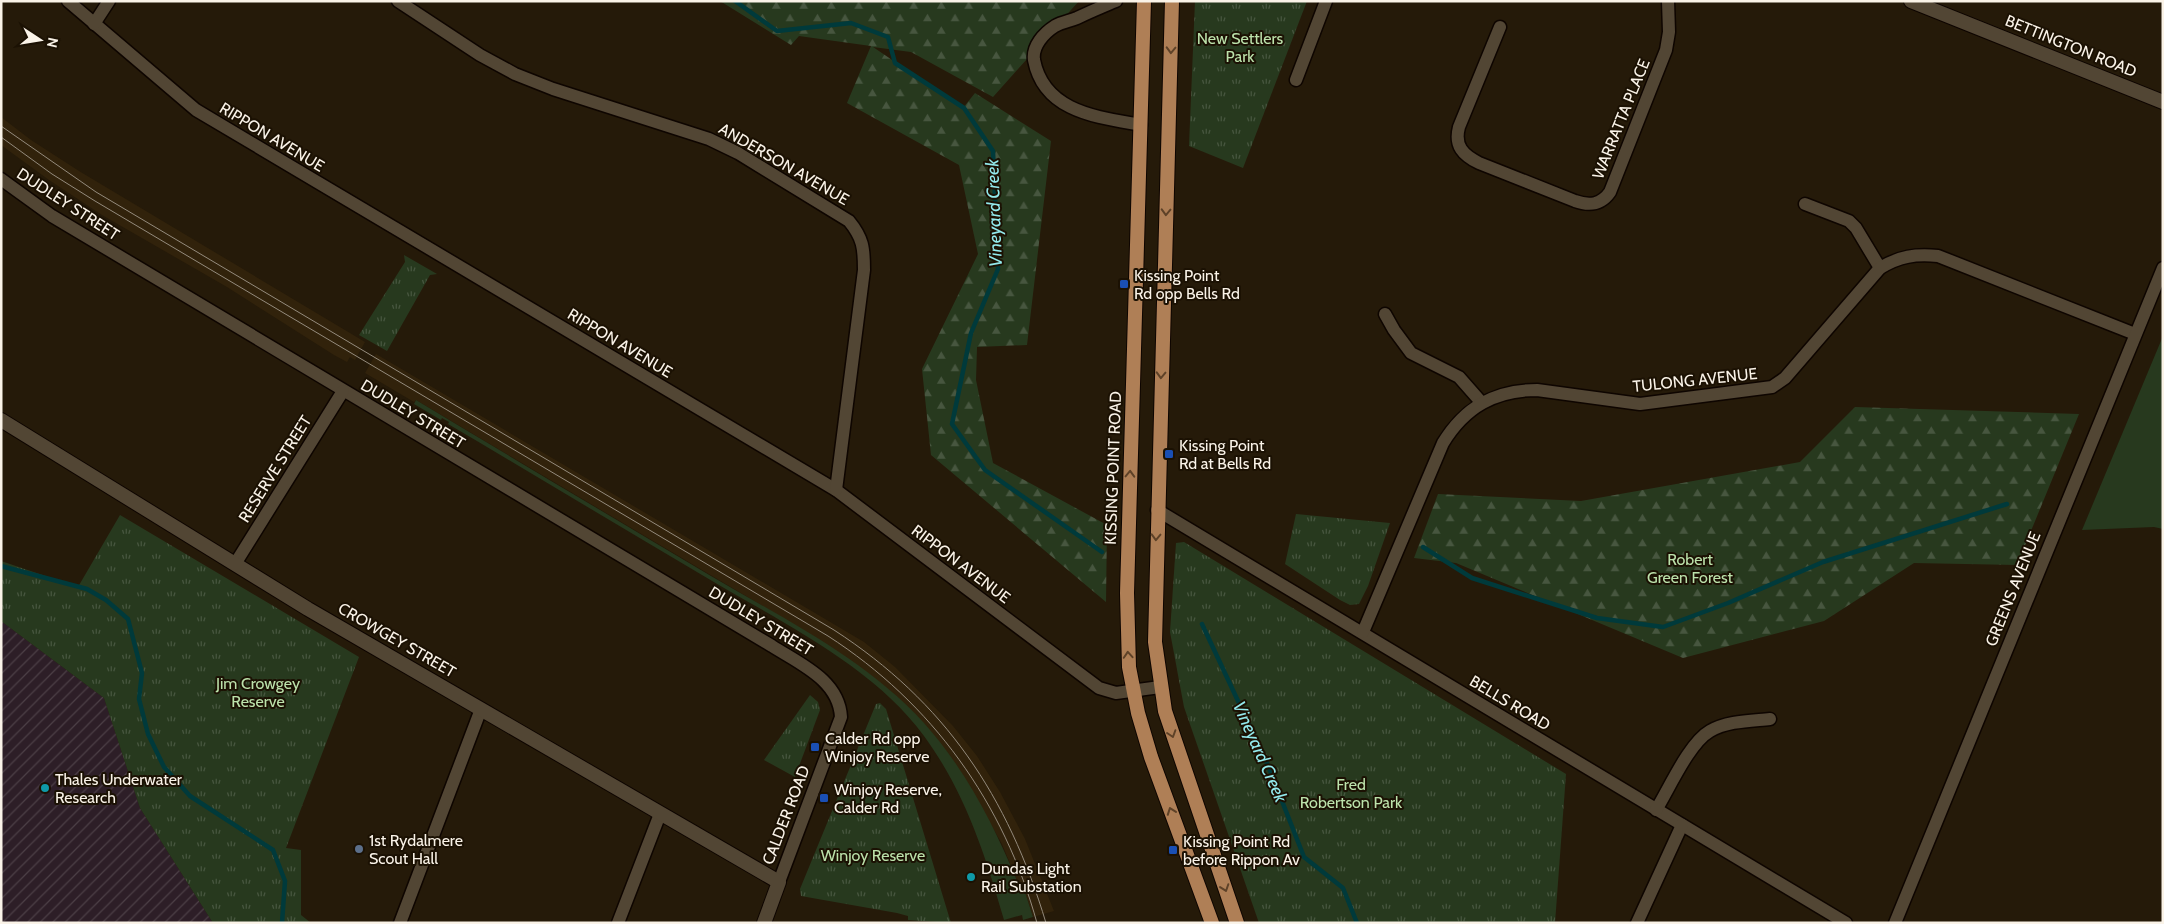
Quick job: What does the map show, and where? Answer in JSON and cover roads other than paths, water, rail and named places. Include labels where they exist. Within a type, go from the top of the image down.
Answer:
[{"type":"main road","name":"KISSING POINT ROAD","points":[[1144,1],[1127,583],[1127,643],[1132,691],[1151,757],[1212,923]]},
{"type":"main road","points":[[1172,1],[1157,510],[1155,642],[1160,687],[1173,736],[1237,923]]},
{"type":"street","name":"RIPPON AVENUE","points":[[68,1],[196,110],[836,490],[1099,688],[1116,693],[1160,687]]},
{"type":"street","points":[[94,24],[109,1]]},
{"type":"street","name":"ANDERSON AVENUE","points":[[398,1],[480,55],[515,74],[553,89],[709,138],[738,153],[849,221],[860,234],[864,252],[864,270],[836,490]]},
{"type":"street","points":[[1116,1],[1056,26],[1042,38],[1033,52],[1037,72],[1046,90],[1060,101],[1093,115],[1141,125]]},
{"type":"street","points":[[1296,80],[1326,1]]},
{"type":"street","name":"WARRATTA PLACE","points":[[1500,27],[1459,127],[1457,141],[1460,149],[1464,155],[1479,163],[1575,201],[1589,204],[1602,201],[1610,192],[1662,60],[1669,32],[1668,1]]},
{"type":"street","name":"BETTINGTON ROAD","points":[[1911,1],[2163,102]]},
{"type":"street","name":"DUDLEY STREET","points":[[1,179],[52,216],[811,671]]},
{"type":"street","points":[[1805,204],[1849,221],[1856,228],[1880,268]]},
{"type":"street","name":"TULONG AVENUE","points":[[1363,632],[1443,443],[1460,420],[1481,402],[1495,396],[1522,390],[1553,391],[1640,404],[1772,387],[1784,378],[1880,268],[1895,258],[1907,255],[1938,256],[2135,334]]},
{"type":"street","name":"GREENS AVENUE","points":[[1895,923],[2163,268]]},
{"type":"street","points":[[1385,314],[1394,330],[1411,352],[1459,377],[1481,402]]},
{"type":"street","name":"RESERVE STREET","points":[[236,564],[343,391]]},
{"type":"street","name":"CROWGEY STREET","points":[[1,420],[236,564],[779,882]]},
{"type":"street","name":"BELLS ROAD","points":[[1157,510],[1846,923]]},
{"type":"street","name":"CALDER ROAD","points":[[764,923],[841,717],[840,704],[834,691],[811,671]]},
{"type":"street","points":[[400,923],[481,709]]},
{"type":"street","points":[[1656,810],[1692,750],[1709,732],[1733,724],[1770,720]]},
{"type":"street","points":[[618,923],[660,814]]},
{"type":"street","points":[[1637,923],[1682,825]]},
{"type":"waterway","name":"Vineyard Creek","points":[[735,1],[777,31],[851,23],[888,37],[895,63],[964,108],[993,151],[998,269],[971,333],[952,424],[985,470],[1102,552]]},
{"type":"waterway","points":[[1423,547],[1472,578],[1597,618],[1663,627],[1728,603],[1823,562],[2007,504]]},
{"type":"waterway","points":[[1,566],[87,589],[106,600],[128,619],[142,673],[139,699],[148,734],[164,767],[190,796],[273,850],[285,881],[282,923]]},
{"type":"waterway","name":"Vineyard Creek","points":[[1202,624],[1267,763],[1304,857],[1343,888],[1357,923]]},
{"type":"tram line","points":[[1,126],[96,192],[834,630],[873,658],[909,688],[940,721],[967,756],[991,793],[1012,834],[1031,877],[1046,923]]},
{"type":"tram line","points":[[1,137],[52,174],[95,201],[828,636],[865,663],[900,692],[931,725],[959,760],[984,797],[1005,837],[1023,879],[1037,923]]},
{"type":"place","name":"Kissing Point Rd opp Bells Rd","points":[[1124,284]]},
{"type":"place","name":"Kissing Point Rd at Bells Rd","points":[[1169,454]]},
{"type":"place","name":"Calder Rd opp Winjoy Reserve","points":[[815,747]]},
{"type":"place","name":"Thales Underwater Research","points":[[45,788]]},
{"type":"place","name":"Winjoy Reserve, Calder Rd","points":[[824,798]]},
{"type":"place","name":"1st Rydalmere Scout Hall","points":[[359,849]]},
{"type":"place","name":"Kissing Point Rd before Rippon Av","points":[[1173,850]]},
{"type":"place","name":"Dundas Light Rail Substation","points":[[971,877]]},
{"type":"park label","name":"New Settlers Park","points":[[1240,47]]},
{"type":"park label","name":"Robert Green Forest","points":[[1690,568]]},
{"type":"park label","name":"Jim Crowgey Reserve","points":[[258,692]]},
{"type":"park label","name":"Fred Robertson Park","points":[[1351,793]]},
{"type":"park label","name":"Winjoy Reserve","points":[[873,855]]}]
